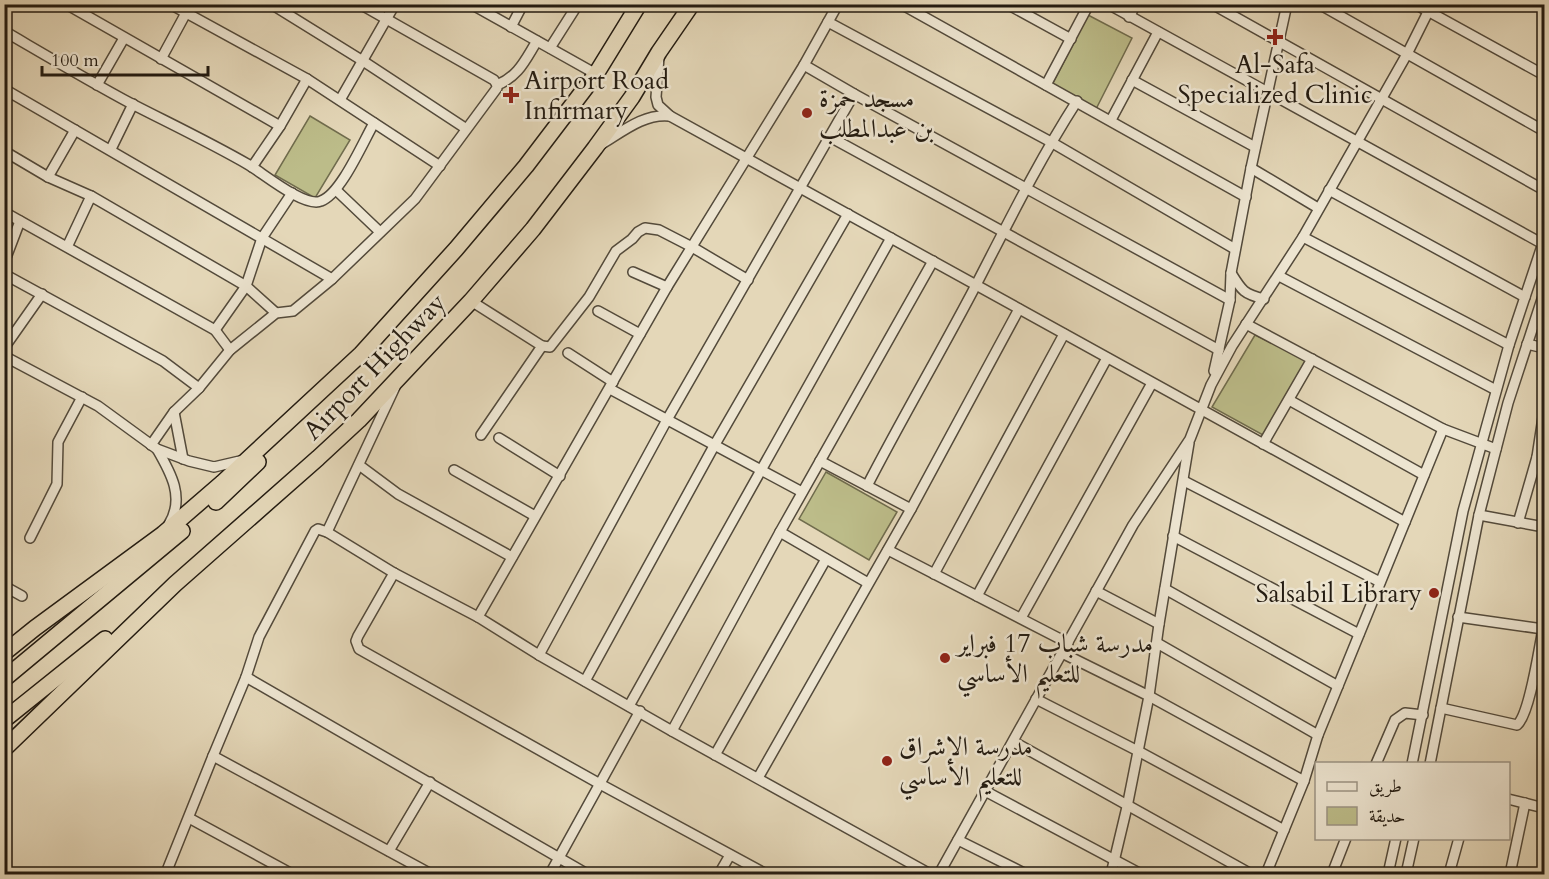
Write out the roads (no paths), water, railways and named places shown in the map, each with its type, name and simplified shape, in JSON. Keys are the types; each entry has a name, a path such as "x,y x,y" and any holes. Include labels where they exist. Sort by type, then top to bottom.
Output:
{"highway":[{"name":"Airport Highway","path":"4,653 163,534 361,354 519,175 596,74 639,4"},
{"name":"Airport Highway","path":"4,749 175,584 318,459 359,420 471,301 533,229 595,148 632,97 692,4"},
{"path":"4,679 237,484 361,354"},
{"path":"4,720 175,584"}],"street":[{"path":"66,4 280,126"},
{"path":"170,4 307,78 440,166"},
{"path":"272,4 465,128"},
{"path":"360,4 494,80 497,85"},
{"path":"340,100 394,4"},
{"path":"471,4 596,74"},
{"path":"511,27 523,4"},
{"path":"550,48 578,4"},
{"path":"478,617 667,287 804,65 838,4"},
{"path":"901,4 1246,197"},
{"path":"1007,4 1071,39"},
{"path":"1046,85 1089,4"},
{"path":"1108,4 1268,94 1544,242 1509,345 1480,443 1461,520 1412,762"},
{"path":"1129,17 1136,4"},
{"path":"1212,4 1545,190"},
{"path":"939,874 1132,525 1190,439 1202,410 1211,385 1230,300 1235,249 1287,4"},
{"path":"1319,4 1545,131"},
{"path":"1415,4 1430,8 1545,75"},
{"path":"1211,385 1246,324 1303,237 1407,54 1430,8"},
{"path":"161,59 186,13"},
{"path":"828,22 1051,142 1235,249"},
{"path":"4,31 97,85 194,134 292,193 314,202 323,201 336,190 374,123"},
{"path":"1111,120 1158,32"},
{"path":"97,85 124,38"},
{"path":"154,447 174,412 230,350 276,314 293,311 332,279 415,199 497,85 515,75 537,41"},
{"path":"659,52 656,97 658,105 670,116 1405,522"},
{"path":"804,65 1230,300"},
{"path":"252,167 280,126 307,78"},
{"path":"1132,80 1255,147"},
{"path":"4,89 332,279"},
{"path":"539,655 668,418 854,94"},
{"path":"867,486 976,285 1003,229 1051,142 1077,101"},
{"path":"111,150 133,104"},
{"path":"595,148 644,119 658,114 670,116"},
{"path":"48,177 75,130"},
{"path":"831,136 1219,350"},
{"path":"4,151 48,177 91,196 246,286 276,314"},
{"path":"1251,168 1318,208"},
{"path":"336,190 380,232"},
{"path":"1329,190 1525,297"},
{"path":"215,330 246,286 262,238 292,193"},
{"path":"68,245 91,196"},
{"path":"4,212 68,245 215,330 230,350"},
{"path":"585,681 714,446 848,214"},
{"path":"4,263 20,221"},
{"path":"471,301 542,346 550,347 589,297 616,251 645,228 653,228 692,247 748,279"},
{"path":"1303,237 1509,345"},
{"path":"629,706 891,238"},
{"path":"672,731 802,492 933,261"},
{"path":"633,272 667,287"},
{"path":"1231,273 1241,290 1247,294 1264,298"},
{"path":"4,274 163,361 198,388"},
{"path":"1279,276 1496,390"},
{"path":"1430,762 1479,515 1527,344 1545,293"},
{"path":"4,348 42,294"},
{"path":"758,778 911,509 1019,309"},
{"path":"598,311 640,334"},
{"path":"1246,324 1443,429 1496,449"},
{"path":"934,574 1064,334"},
{"path":"1527,344 1545,348"},
{"path":"481,435 542,346"},
{"path":"568,353 612,385 714,446 802,492"},
{"path":"4,356 82,397 154,447 183,459 214,467 246,460"},
{"path":"976,596 1107,358"},
{"path":"1263,444 1312,359"},
{"path":"327,532 400,376"},
{"path":"1021,618 1152,383"},
{"path":"30,538 57,484 58,442 82,397"},
{"path":"1289,400 1424,475"},
{"path":"1518,523 1541,458 1545,411"},
{"path":"174,412 183,459"},
{"path":"1266,874 1304,781 1318,735 1443,429"},
{"path":"499,438 560,476"},
{"path":"1111,874 1149,696 1190,439"},
{"path":"154,447 174,481 177,495 173,518 163,534"},
{"path":"820,461 911,509"},
{"path":"358,465 399,494 512,557"},
{"path":"454,470 535,516"},
{"path":"1184,481 1380,582"},
{"path":"1479,515 1545,527"},
{"path":"167,874 246,677 259,637 315,531 322,529 394,573 478,617 539,655 672,731 930,874"},
{"path":"780,532 868,583"},
{"path":"1173,537 1359,634"},
{"path":"888,550 1068,642"},
{"path":"715,755 826,559"},
{"path":"394,573 358,636 356,641 359,650 766,874"},
{"path":"4,586 22,596"},
{"path":"1165,590 1338,686"},
{"path":"1096,591 1159,624"},
{"path":"1442,708 1518,725 1533,682 1544,624 1458,617"},
{"path":"1156,643 1318,735"},
{"path":"1062,653 1149,696 1304,781"},
{"path":"246,677 587,874"},
{"path":"1533,682 1545,684"},
{"path":"1036,699 1284,830"},
{"path":"550,874 640,711"},
{"path":"1377,762 1395,720 1405,713 1423,715"},
{"path":"1014,742 1127,807 1251,874"},
{"path":"213,756 431,874"},
{"path":"389,851 430,782"},
{"path":"985,791 1141,874"},
{"path":"1510,799 1545,808"},
{"path":"1510,874 1525,803"},
{"path":"189,818 292,874"},
{"path":"958,840 1026,874"},
{"path":"1332,874 1345,840"},
{"path":"1388,874 1396,840"},
{"path":"1406,874 1414,840"},
{"path":"1449,874 1458,840"},
{"path":"719,874 730,855"}],"place":[{"name":"Al-Safa Specialized Clinic","path":"1275,37"},
{"name":"Airport Road Infirmary","path":"511,95"},
{"name":"مسجد حمزة بن عبدالمطلب","path":"807,113"},
{"name":"Salsabil Library","path":"1434,593"},
{"name":"مدرسة شباب 17 فبراير للتعليم الأساسي","path":"945,658"},
{"name":"مدرسة الاشراق للتعليم الأساسي","path":"887,761"}]}
